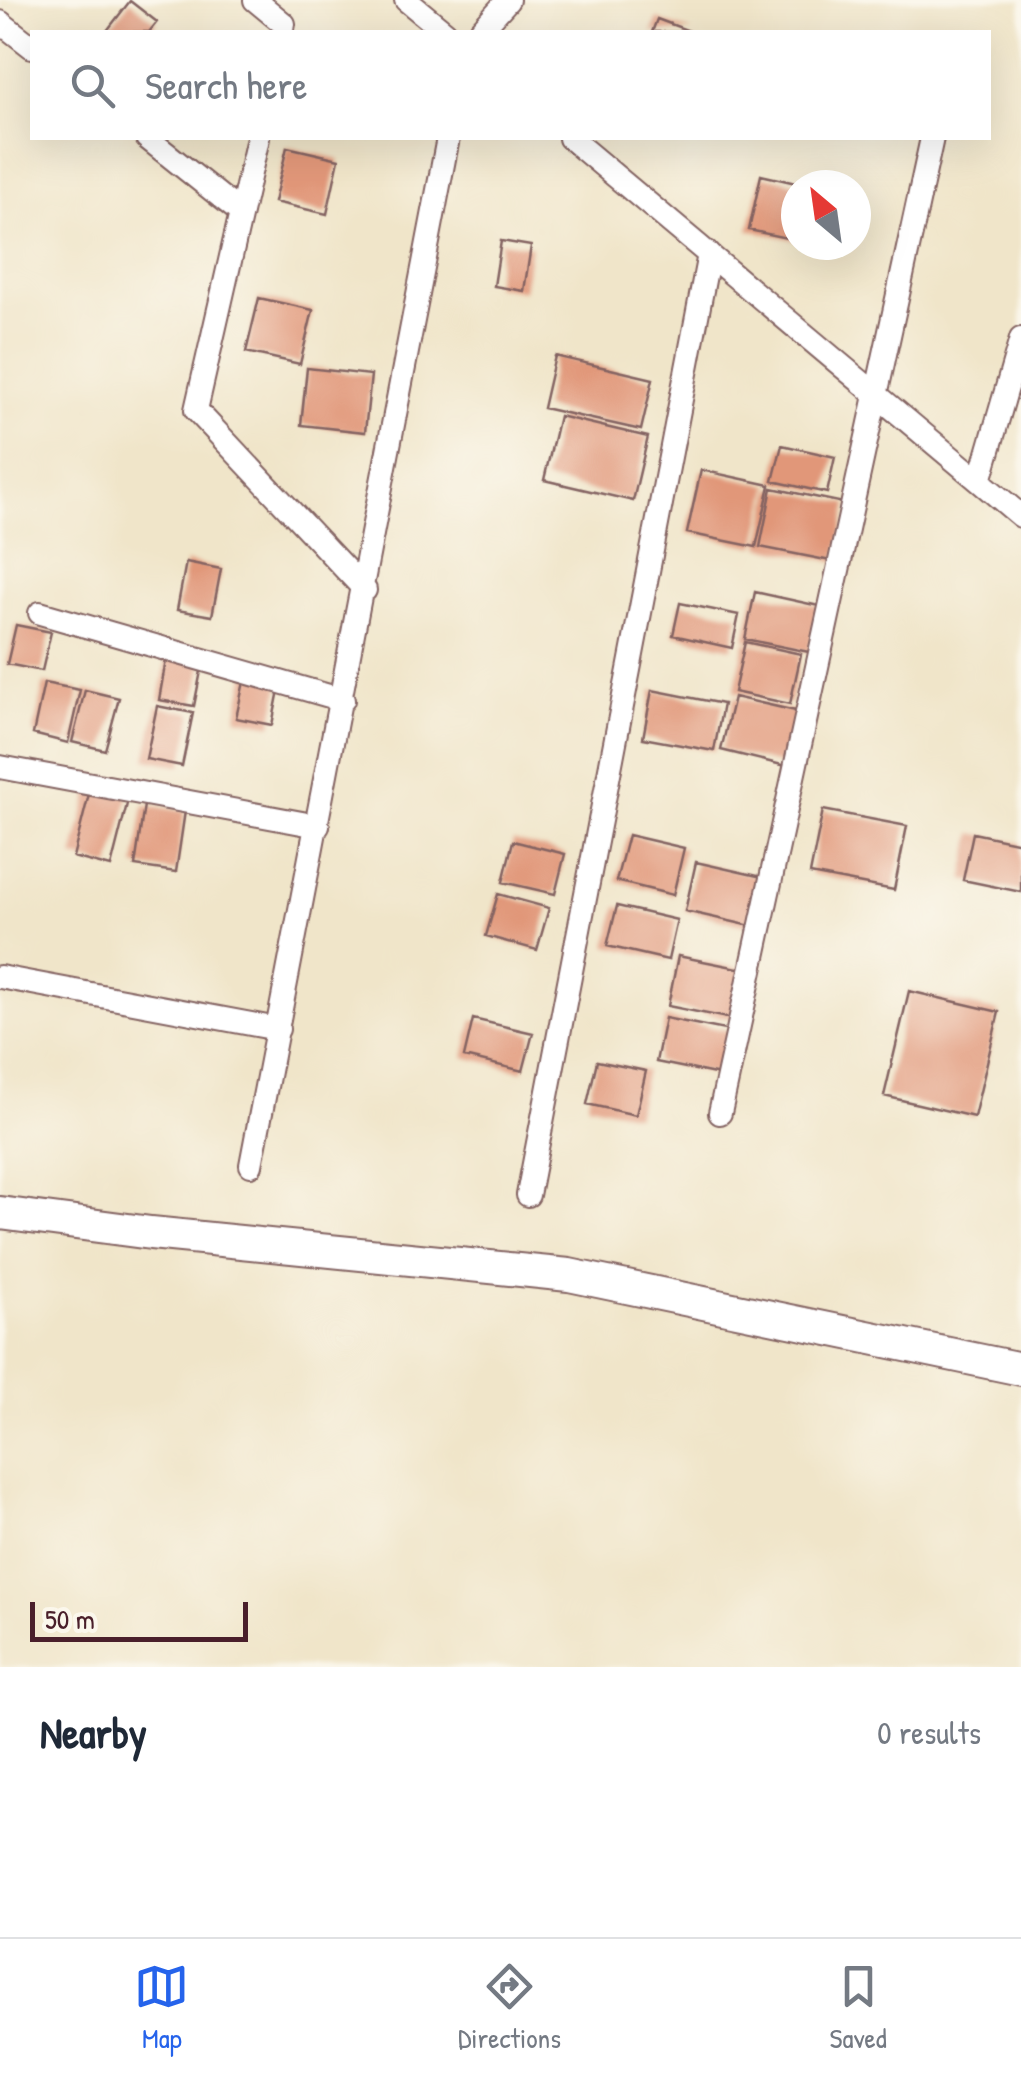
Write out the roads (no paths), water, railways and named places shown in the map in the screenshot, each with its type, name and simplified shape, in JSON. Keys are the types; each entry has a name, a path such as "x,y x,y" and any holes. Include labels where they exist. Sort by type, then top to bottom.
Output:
{"main road":[{"path":"0,1213 150,1233 570,1275 1021,1369"}],"street":[{"path":"255,0 283,28"},
{"path":"283,28 289,0"},
{"path":"406,0 443,30"},
{"path":"481,30 508,0"},
{"path":"0,22 30,45"},
{"path":"149,140 240,213"},
{"path":"258,140 196,410 364,590"},
{"path":"251,1165 448,140"},
{"path":"572,140 1021,516"},
{"path":"720,1114 932,140"},
{"path":"528,1195 708,254"},
{"path":"980,482 1021,339"},
{"path":"40,613 343,700"},
{"path":"0,767 318,826"},
{"path":"0,977 278,1029"}]}
